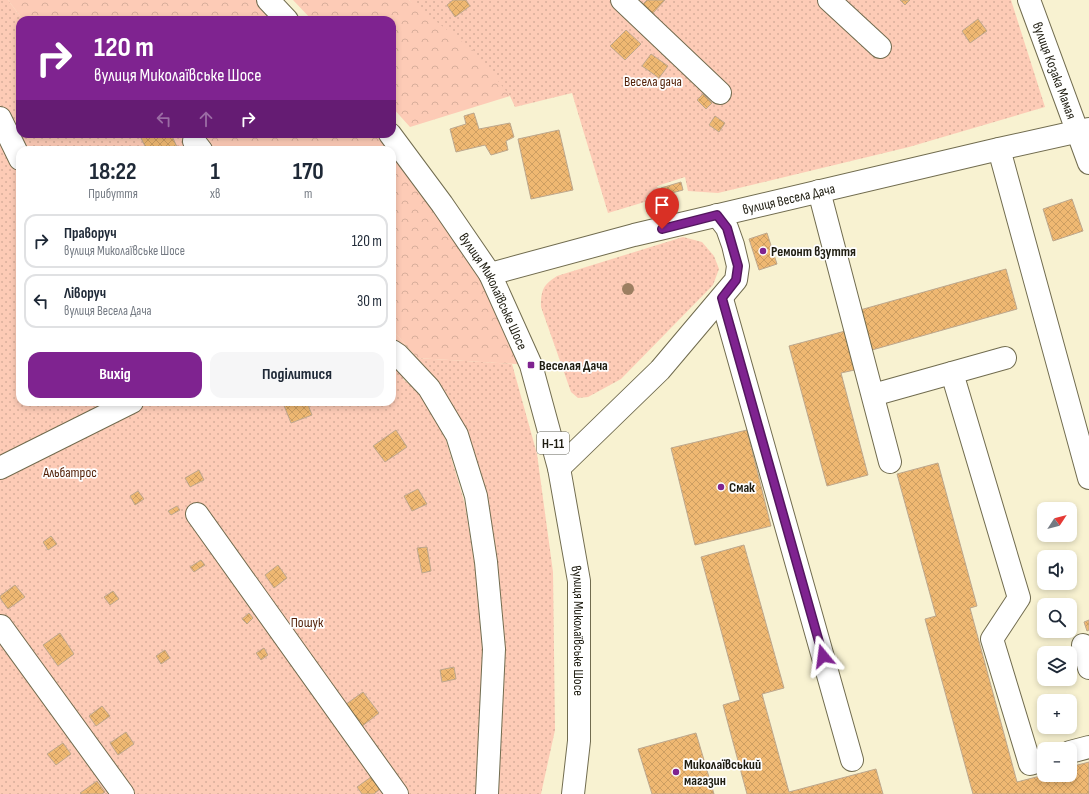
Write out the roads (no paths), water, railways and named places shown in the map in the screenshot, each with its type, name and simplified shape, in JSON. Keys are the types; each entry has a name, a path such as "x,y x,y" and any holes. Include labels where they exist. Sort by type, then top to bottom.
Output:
{"street":[{"path":"268,0 283,16"},
{"path":"622,0 720,93"},
{"path":"830,0 880,47"},
{"name":"вулиця Козака Мамая","path":"1029,0 1060,87 1084,130 1089,163"},
{"path":"0,118 16,152"},
{"name":"вулиця Весела Дача","path":"490,274 717,215 1084,130"},
{"name":"вулиця Миколаївське Шосе","path":"393,138 442,204 490,274 531,365 559,468 579,581 579,741 573,794"},
{"path":"999,149 1089,478"},
{"path":"819,191 890,462"},
{"path":"559,468 660,370 736,280 738,266 727,228 717,215"},
{"path":"722,298 852,760"},
{"path":"396,354 430,388 457,435 476,496 486,562 494,650 486,794"},
{"path":"873,395 1005,358"},
{"path":"952,373 1019,598 992,639 1030,764 1037,762"},
{"path":"0,468 124,406"},
{"path":"197,514 397,794"},
{"path":"2,626 123,794"},
{"path":"1083,645 1089,668"},
{"path":"1077,750 1089,747"}],"place":[{"name":"Ремонт взуття","path":"763,251"},
{"name":"Веселая Дача","path":"531,365"},
{"name":"Смак","path":"721,487"},
{"name":"Миколаївський магазин","path":"676,772"}],"park label":[{"name":"Весела дача","path":"653,81"},
{"name":"Альбатрос","path":"70,472"},
{"name":"Пошук","path":"307,622"}]}
